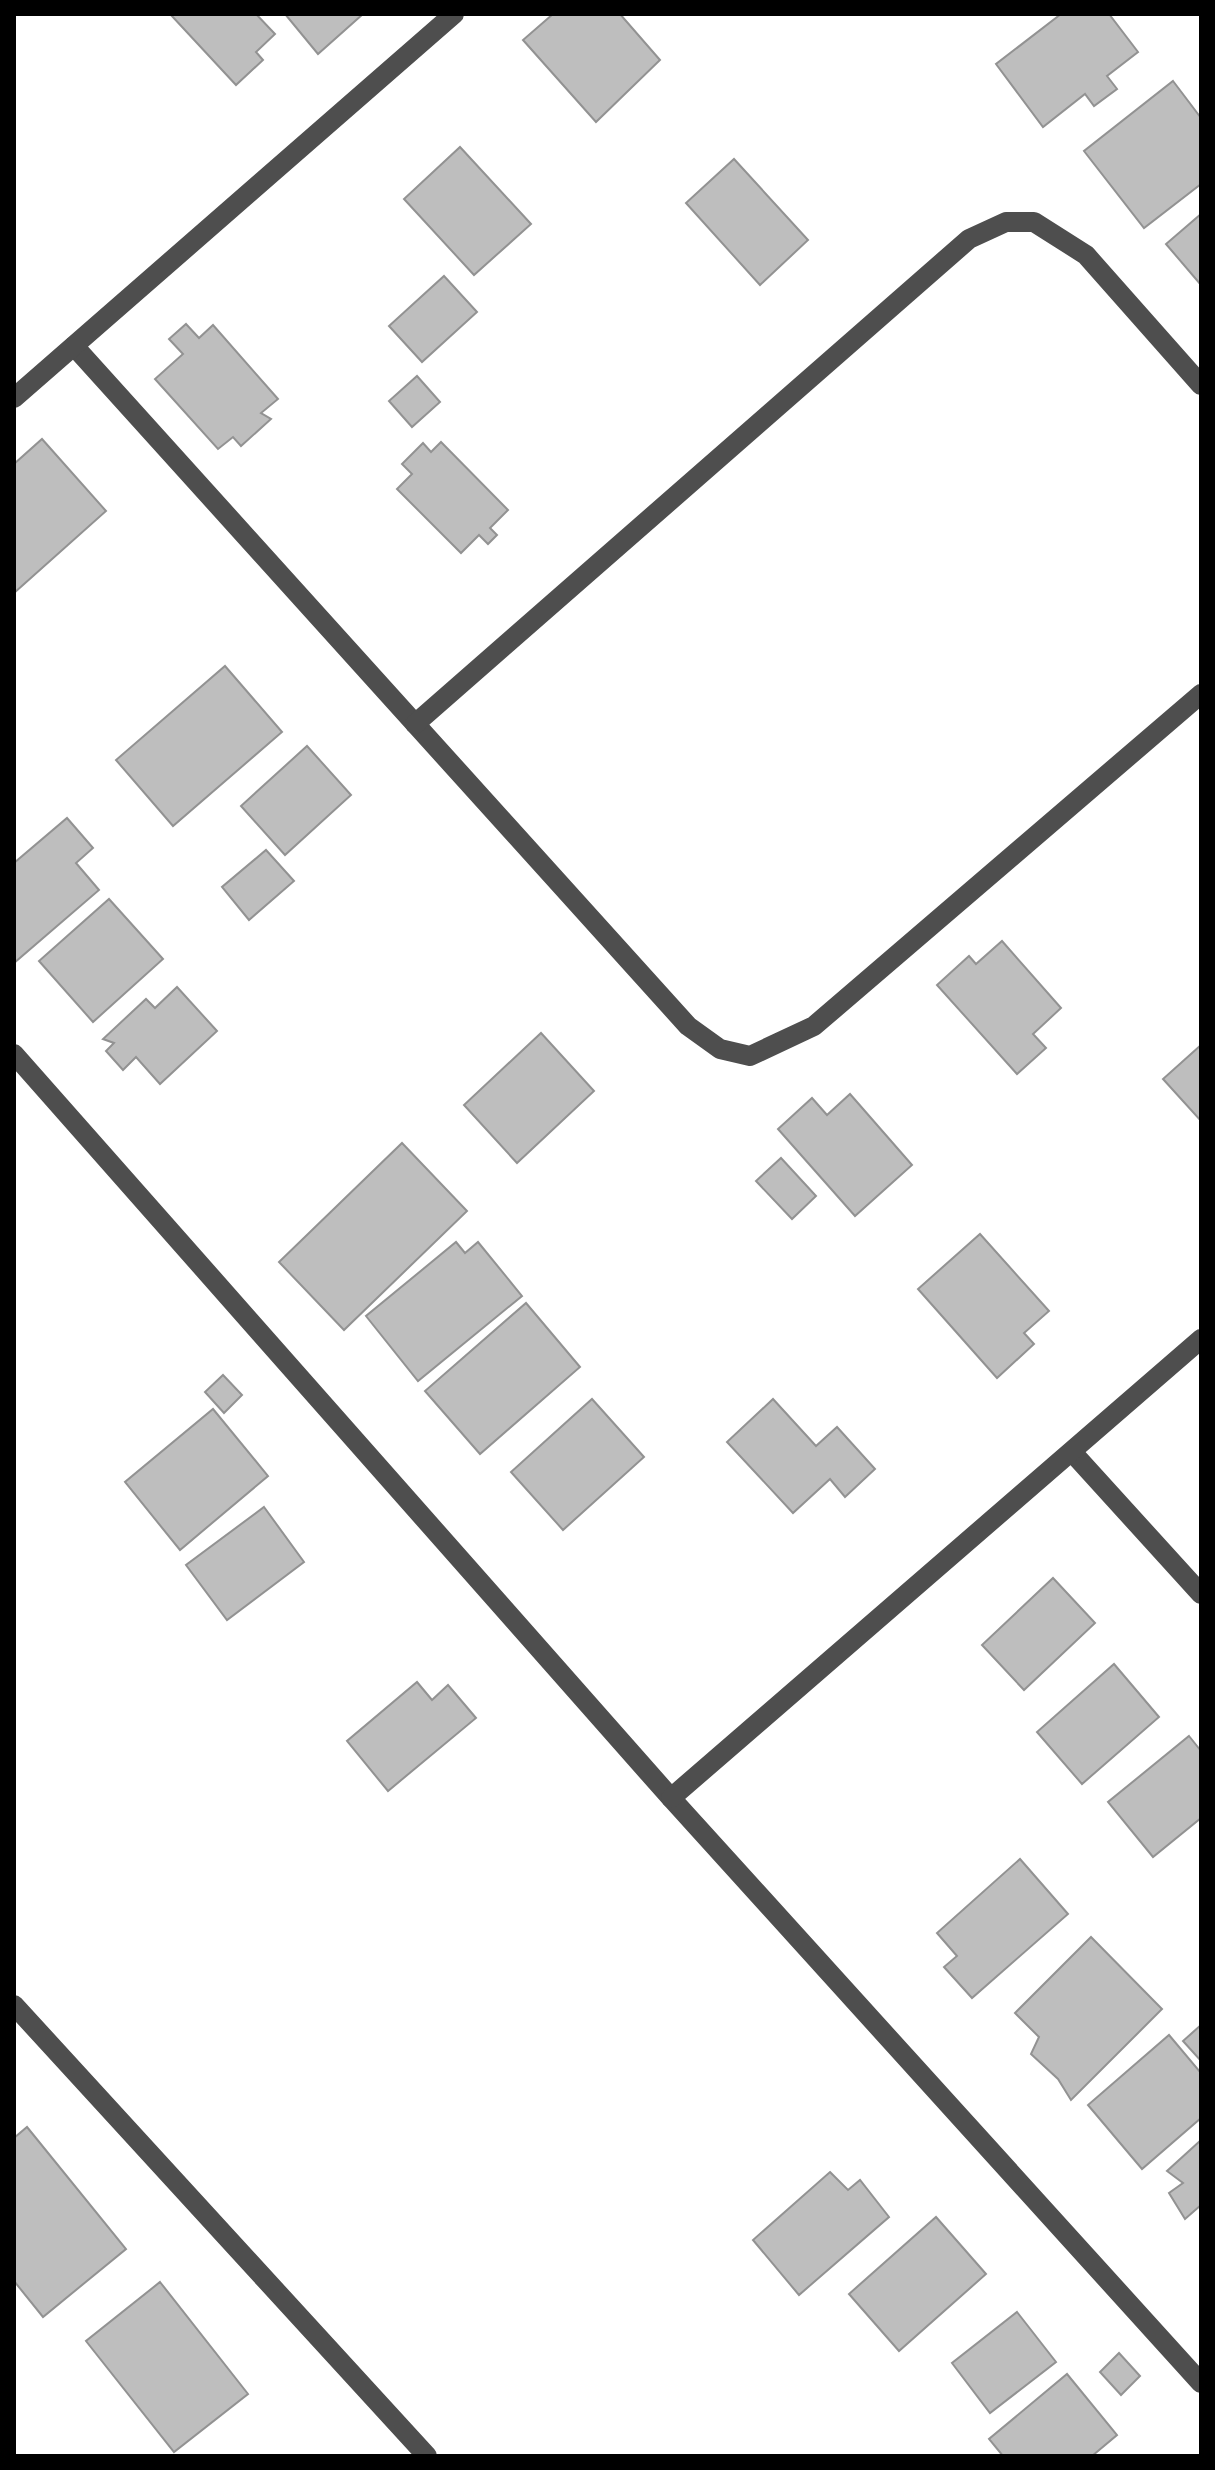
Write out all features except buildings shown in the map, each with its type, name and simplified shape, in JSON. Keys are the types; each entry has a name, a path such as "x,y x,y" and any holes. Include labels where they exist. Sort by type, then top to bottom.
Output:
{"street":[{"path":"14,398 454,14"},
{"path":"415,724 969,239 1006,222 1034,222 1086,255 1201,385"},
{"path":"74,346 688,1026 720,1049 750,1056 814,1026 1201,694"},
{"path":"14,1054 671,1798 1201,2383"},
{"path":"671,1798 1201,1339"},
{"path":"1072,1452 1201,1594"},
{"path":"14,2005 427,2456"}]}
